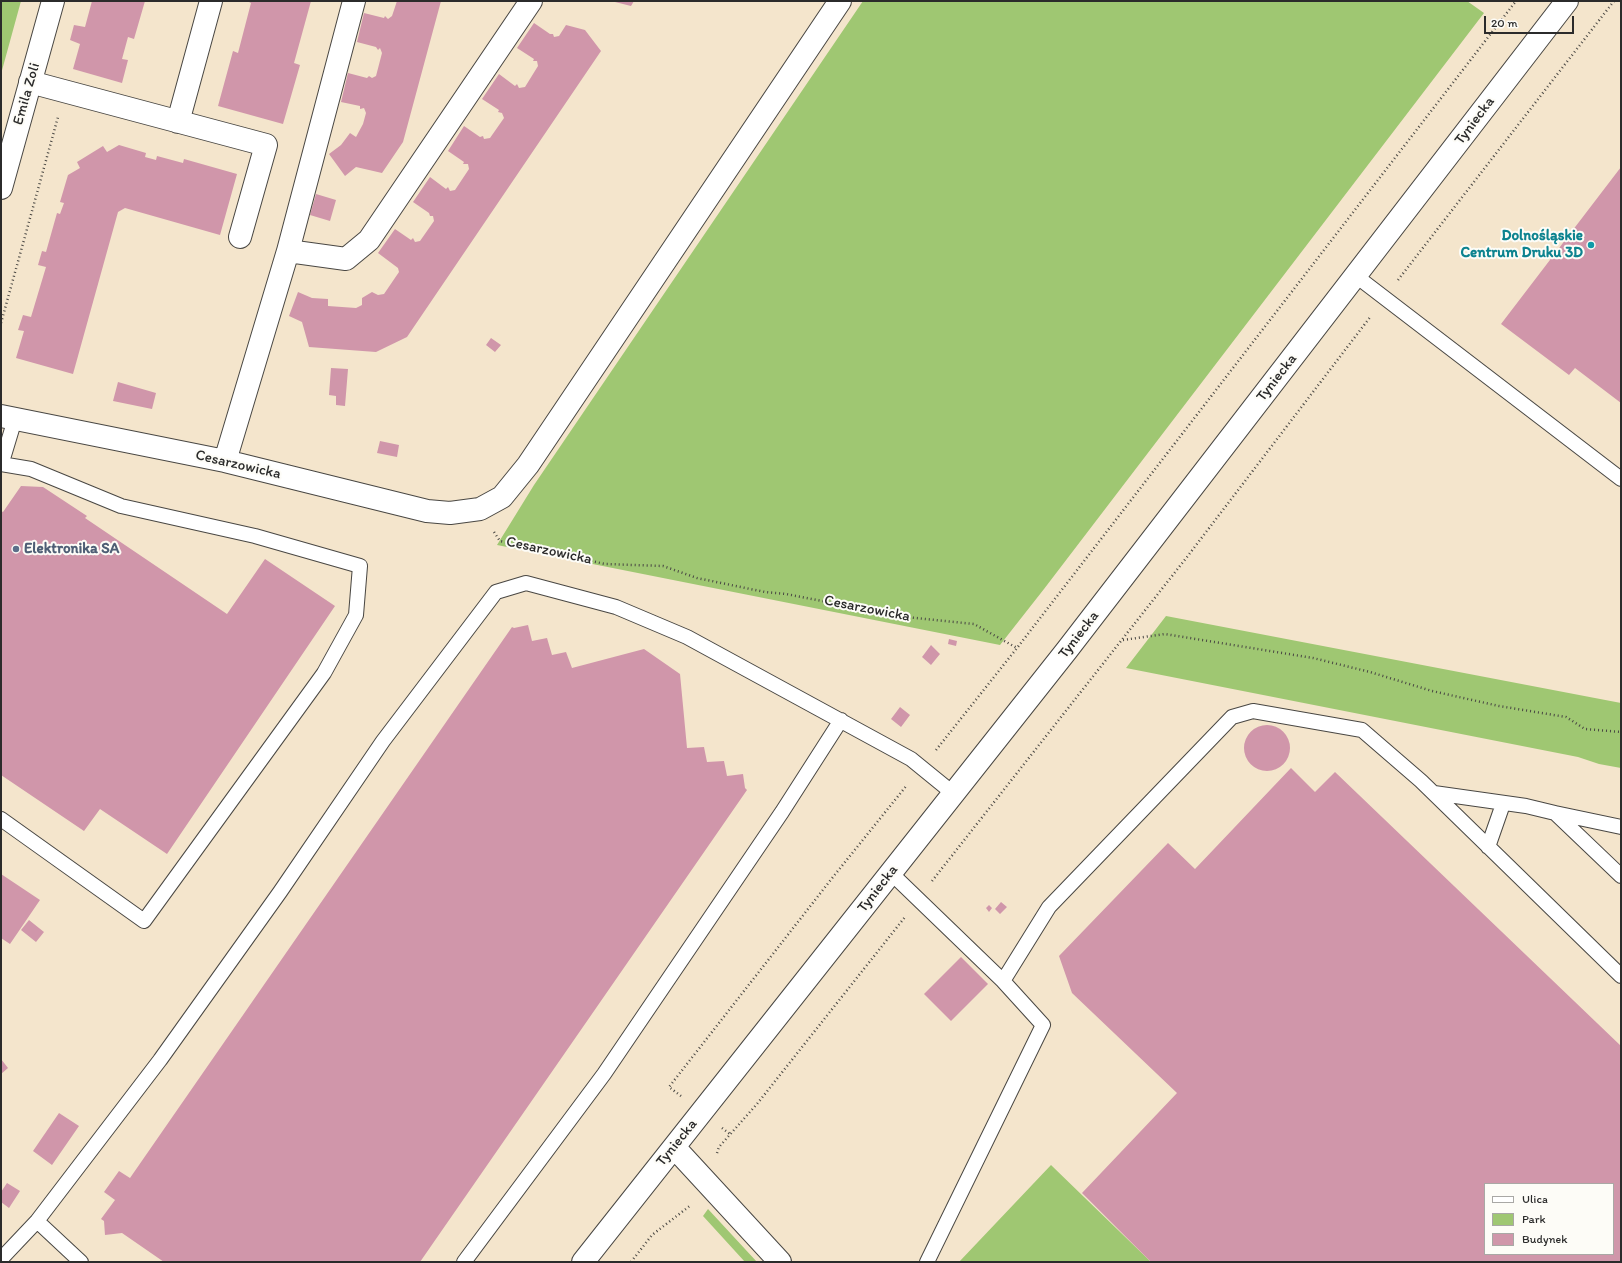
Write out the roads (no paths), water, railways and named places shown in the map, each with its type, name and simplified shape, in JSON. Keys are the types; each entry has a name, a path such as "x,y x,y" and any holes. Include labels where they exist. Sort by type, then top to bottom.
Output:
{"street":[{"name":"Emila Zoli","path":"1,188 53,1"},
{"path":"178,122 211,1"},
{"path":"225,461 288,251 354,1"},
{"path":"288,251 346,259 368,240 531,1"},
{"name":"Cesarzowicka","path":"8,418 225,461 427,511 450,513 480,509 502,497 528,465 840,1"},
{"name":"Tyniecka","path":"583,1262 1072,644 1568,1"},
{"path":"30,82 266,145 240,237"},
{"path":"674,1147 780,1262"}],"lane":[{"path":"1356,276 1621,479"},
{"path":"1,819 144,921 324,673 356,615 360,566 255,536 121,506 31,469 1,463 8,418"},
{"path":"1,1259 37,1220 160,1060 280,892 383,741 496,592 526,583 616,607 688,637 841,720 922,767 954,794"},
{"path":"1003,981 1048,907 1232,717 1253,711 1362,730 1434,793 1621,976"},
{"path":"464,1262 604,1074 782,812 841,720"},
{"path":"1434,793 1503,804 1526,806 1621,827"},
{"path":"1488,847 1503,804"},
{"path":"1555,813 1621,876"},
{"path":"891,873 1003,981 1043,1025 927,1262"},
{"path":"37,1220 81,1262"}],"place":[{"name":"Dolnośląskie Centrum Druku 3D","path":"1591,245"},
{"name":"Elektronika SA","path":"16,549"}]}
